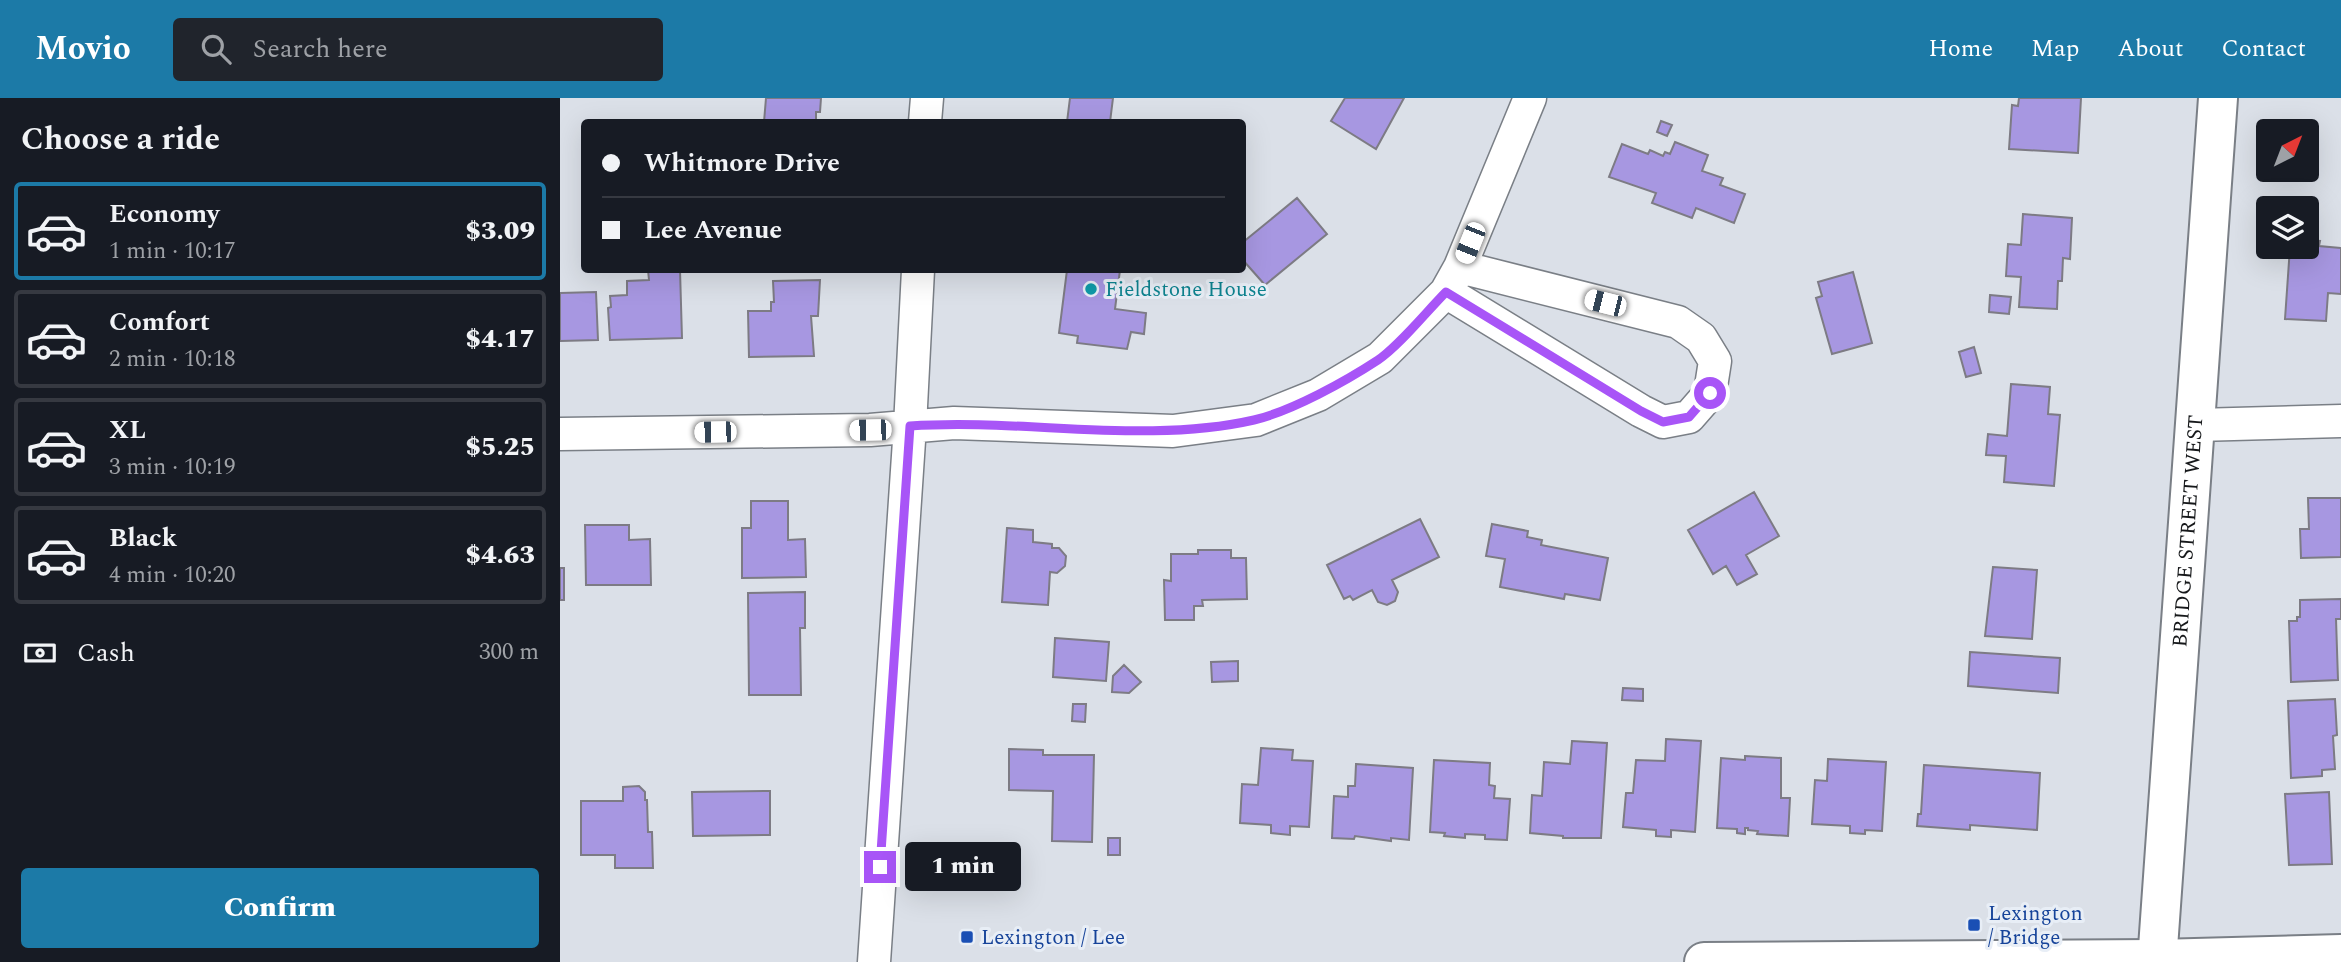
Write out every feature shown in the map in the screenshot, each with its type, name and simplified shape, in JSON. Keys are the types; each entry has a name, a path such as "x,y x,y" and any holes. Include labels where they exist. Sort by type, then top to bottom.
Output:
{"main road":[{"name":"BRIDGE STREET WEST","path":"2157,960 2197,425 2218,98"},
{"path":"1704,962 2157,960 2341,954"}],"street":[{"path":"925,119 927,98"},
{"path":"560,435 870,430 954,423 1172,431 1256,419 1318,395 1380,358 1453,280 1530,98"},
{"path":"874,962 918,273"},
{"path":"1453,280 1678,322 1701,338 1714,361 1710,393 1689,417 1663,422 1641,411 1453,280"},
{"path":"2197,425 2341,421"}],"building":[{"path":"766,98 821,98 820,112 816,112 816,119 764,119"},
{"path":"1070,98 1113,98 1110,119 1067,119"},
{"path":"1345,98 1404,98 1376,149 1331,121"},
{"path":"2019,98 2081,98 2078,153 2009,149 2012,105 2018,106"},
{"path":"1661,121 1672,125 1667,136 1657,132"},
{"path":"1675,142 1708,155 1702,171 1723,178 1720,185 1745,194 1734,223 1696,208 1692,218 1652,203 1656,193 1609,177 1622,144 1648,154 1650,150 1663,156 1665,152 1670,154"},
{"path":"1297,198 1327,234 1265,285 1246,264 1246,240"},
{"path":"2023,214 2072,218 2070,259 2063,258 2062,281 2058,281 2057,309 2019,307 2021,277 2006,276 2008,244 2021,245"},
{"path":"2319,246 2341,248 2341,294 2328,293 2326,321 2285,319 2289,259 2319,259"},
{"path":"1853,272 1872,343 1832,354 1816,298 1822,296 1818,282"},
{"path":"648,273 680,273 682,338 610,340 610,296 627,295 627,281 649,280"},
{"name":"Fieldstone House","path":"1067,273 1120,273 1115,309 1146,313 1144,334 1131,332 1127,349 1077,343 1078,336 1059,333"},
{"path":"820,280 818,316 811,316 814,356 749,357 748,311 771,311 771,302 774,302 773,281"},
{"path":"596,292 598,340 560,341 560,293"},
{"path":"1990,295 2011,297 2009,314 1989,312"},
{"path":"1974,347 1981,373 1966,377 1959,352"},
{"path":"2011,384 2050,387 2048,414 2060,415 2054,486 2004,482 2006,456 1986,455 1988,434 2007,436"},
{"path":"1754,492 1779,536 1746,555 1757,574 1737,585 1726,566 1713,574 1688,530"},
{"path":"2308,498 2341,498 2341,557 2301,558 2300,529 2309,529"},
{"path":"751,501 788,501 788,540 805,539 806,577 742,578 742,528 751,528"},
{"path":"1420,519 1439,557 1392,580 1398,592 1395,601 1387,605 1378,602 1372,590 1353,600 1350,596 1344,599 1327,565"},
{"path":"1492,524 1528,531 1527,537 1542,540 1541,545 1608,558 1600,600 1565,594 1564,599 1500,587 1505,559 1486,556"},
{"path":"585,525 629,525 629,540 650,539 651,585 586,585"},
{"path":"1007,528 1033,530 1033,542 1052,544 1052,548 1059,548 1066,556 1065,566 1057,573 1050,572 1048,605 1002,602"},
{"path":"1198,550 1231,550 1231,558 1246,558 1247,599 1202,600 1203,606 1194,606 1194,620 1165,620 1164,580 1171,581 1171,554 1198,554"},
{"path":"1993,567 2037,570 2032,639 1985,636"},
{"path":"560,568 564,568 564,600 560,600"},
{"path":"805,592 805,628 800,628 801,695 749,695 748,593"},
{"path":"2341,599 2341,619 2336,619 2338,680 2291,682 2289,621 2297,621 2297,617 2300,617 2300,600"},
{"path":"1055,638 1109,642 1106,681 1053,677"},
{"path":"1970,652 2060,658 2058,693 1968,686"},
{"path":"1238,661 1238,681 1212,682 1211,662"},
{"path":"1124,665 1141,682 1129,693 1112,692 1113,676"},
{"path":"1623,688 1643,689 1643,701 1622,700"},
{"path":"2335,699 2335,769 2322,770 2322,776 2291,778 2288,701"},
{"path":"1073,704 1086,704 1085,722 1072,721"},
{"path":"1666,739 1701,741 1695,832 1671,830 1671,837 1656,836 1656,830 1623,827 1626,793 1633,793 1636,760 1665,761"},
{"path":"1572,741 1607,743 1601,838 1563,838 1530,833 1532,795 1542,796 1544,762 1570,764"},
{"path":"1261,748 1293,750 1292,760 1313,761 1309,827 1290,826 1290,835 1271,833 1271,825 1240,823 1242,784 1258,785"},
{"path":"1009,749 1043,750 1043,755 1094,755 1092,842 1052,841 1053,791 1009,790"},
{"path":"1745,756 1781,758 1781,798 1790,798 1788,836 1757,834 1758,831 1748,828 1745,828 1745,834 1737,833 1737,829 1717,828 1721,758 1745,760"},
{"path":"1828,759 1886,762 1882,831 1850,833 1850,826 1812,824 1815,780 1827,781"},
{"path":"1434,760 1490,763 1489,785 1495,786 1494,798 1510,799 1507,840 1485,839 1485,835 1465,834 1465,838 1430,832"},
{"path":"1356,764 1413,768 1409,840 1391,838 1391,841 1355,836 1354,839 1332,838 1334,796 1348,797 1348,786 1355,786"},
{"path":"1924,765 2040,773 2037,830 1970,825 1970,830 1917,826 1918,814 1921,814"},
{"path":"639,786 645,792 647,800 648,832 652,832 653,868 615,868 615,855 581,855 581,801 623,801 623,787"},
{"path":"770,791 770,835 693,836 692,792"},
{"path":"2329,792 2332,864 2289,865 2285,794"},
{"path":"1108,838 1120,838 1120,855 1108,855"}],"place":[{"name":"Fieldstone House","path":"1091,289"},
{"name":"Lexington / Bridge","path":"1974,925"},
{"name":"Lexington / Lee","path":"967,937"}],"route":[{"path":"880,867 910,426 954,423 1172,431 1256,419 1318,395 1380,358 1446,292 1663,422 1689,417 1710,393"}]}
